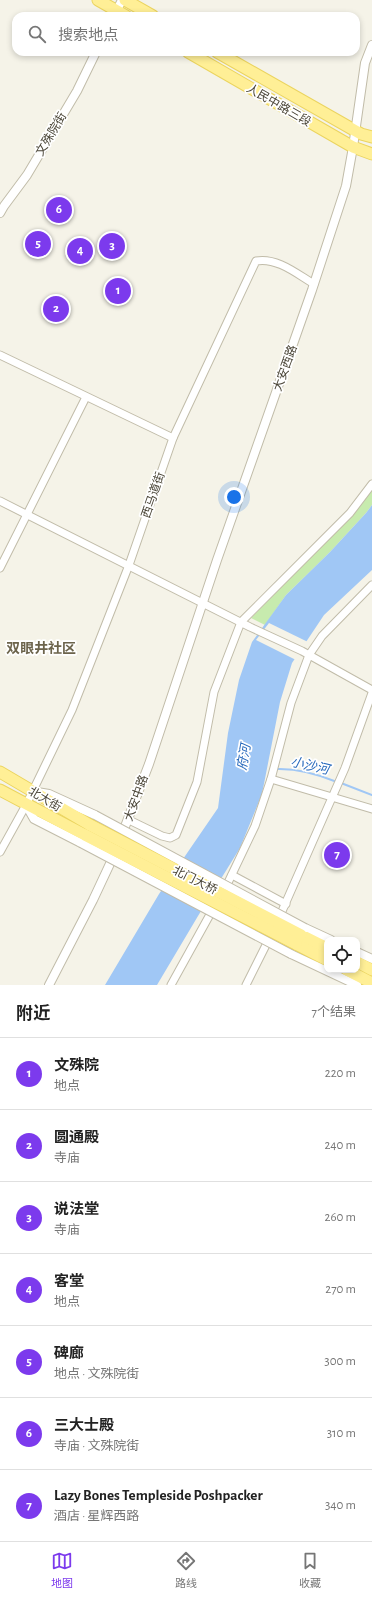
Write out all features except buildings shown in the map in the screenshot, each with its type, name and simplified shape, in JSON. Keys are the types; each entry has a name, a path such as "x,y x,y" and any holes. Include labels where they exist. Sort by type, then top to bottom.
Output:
{"main road":[{"path":"98,0 116,12"},
{"path":"123,0 146,12"},
{"name":"人民中路三段","path":"195,56 353,147 372,154"},
{"name":"人民中路三段","path":"224,56 361,134 372,136"},
{"name":"北大街","path":"0,772 33,792 88,830"},
{"name":"北大街","path":"0,790 26,805 88,830"},
{"name":"北门大桥","path":"88,830 298,940"},
{"path":"298,940 324,947"},
{"path":"298,940 324,958"},
{"path":"360,964 372,970"},
{"path":"353,973 372,982"}],"street":[{"path":"120,12 123,0"},
{"name":"大安西路","path":"202,602 314,284 346,186 365,63 372,45"},
{"name":"文殊院街","path":"0,213 27,175 77,91 94,56"},
{"name":"西马道街","path":"0,852 33,792 72,710 129,565 173,438 256,261 273,261 314,284"},
{"path":"0,355 173,438"},
{"path":"0,568 86,397"},
{"path":"129,820 162,836 170,838 176,835 197,782 214,692 241,622 350,513 372,484"},
{"path":"0,501 305,653 372,692 345,768 334,794 286,904 246,985"},
{"path":"171,985 232,875 255,826 272,776 305,653 372,585"},
{"name":"大安中路","path":"49,985 97,893 129,820 202,602"},
{"path":"272,776 334,794 372,809"},
{"path":"88,830 298,940 357,985"},
{"path":"232,875 286,904"},
{"path":"298,940 324,940"},
{"path":"360,953 372,959"}],"green space":[{"path":"372,487 372,505 366,513 330,552 286,595 265,625 251,618 294,574"}],"water":[{"name":"府河","path":"372,505 372,570 324,615 292,663 280,702 262,794 240,848 157,985 105,985 159,894 218,808 228,733 239,680 252,642 286,595 330,552"}],"pier":[{"path":"269,623 308,642 296,660 256,640"}],"waterway":[{"name":"小沙河","path":"275,769 291,769 307,772 337,782"},
{"name":"小沙河","path":"341,783 372,795"}],"place":[{"name":"三大士殿","path":"59,210"},
{"name":"碑廊","path":"38,244"},
{"name":"说法堂","path":"112,246"},
{"name":"客堂","path":"80,251"},
{"name":"文殊院","path":"118,291"},
{"name":"圆通殿","path":"56,309"},
{"name":"Lazy Bones Templeside Poshpacker","path":"337,855"}],"district":[{"name":"双眼井社区","path":"41,648"}]}
